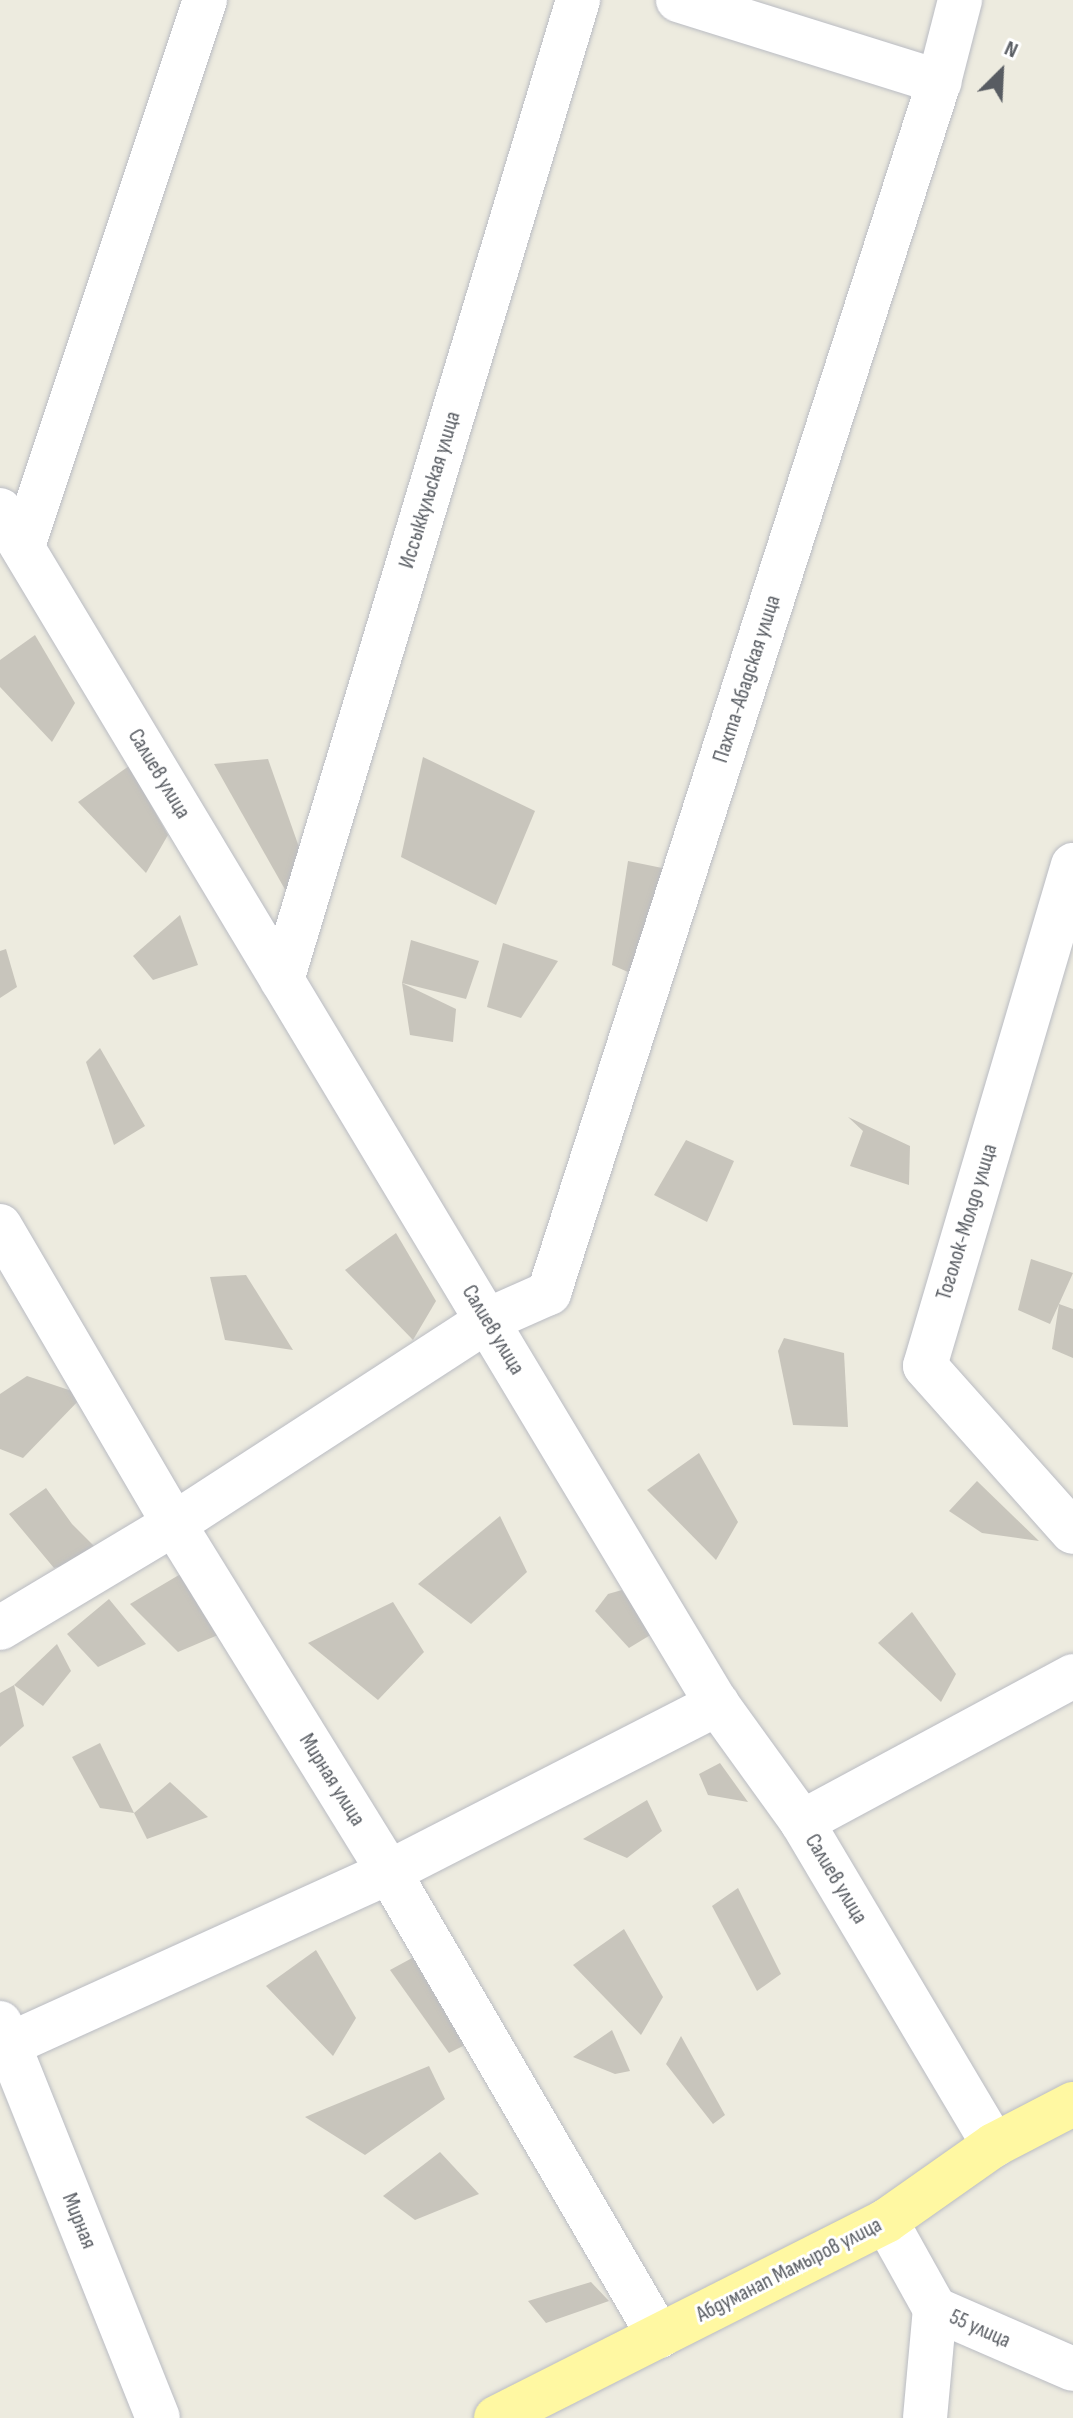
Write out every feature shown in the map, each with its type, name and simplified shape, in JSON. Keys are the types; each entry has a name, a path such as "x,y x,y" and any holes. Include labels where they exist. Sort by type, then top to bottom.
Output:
{"main road":[{"name":"Абдуманап Мамыров улица","path":"496,2418 886,2221 994,2145 1073,2104"}],"street":[{"path":"23,546 205,0"},
{"name":"Иссыккульская улица","path":"282,980 578,0"},
{"path":"678,0 939,82"},
{"name":"Пахта-Абадская улица","path":"0,1628 174,1524 488,1320 549,1293 939,82 960,0"},
{"name":"Салиев улица","path":"0,510 717,1704 802,1822 994,2145"},
{"name":"Тоголок-Молдо улица","path":"1073,865 925,1366 1073,1532"},
{"name":"Мирная улица","path":"0,1226 174,1524 389,1872 659,2336"},
{"path":"802,1822 1073,1676"},
{"path":"4,2034 389,1872 717,1704"},
{"name":"Мирная","path":"4,2034 158,2418"},
{"name":"55 улица","path":"886,2221 935,2309 1073,2369"},
{"path":"925,2418 935,2309"}],"building":[{"path":"35,635 75,703 52,742 0,687 0,660"},
{"path":"423,757 535,811 496,905 401,857"},
{"path":"268,759 319,904 287,893 214,764"},
{"path":"129,766 168,835 146,873 78,802"},
{"path":"628,861 672,870 653,983 612,965"},
{"path":"180,915 198,965 153,980 133,956"},
{"path":"411,940 479,961 466,999 402,983"},
{"path":"503,943 558,961 521,1018 487,1007"},
{"path":"6,949 17,987 0,998 0,951"},
{"path":"402,983 456,1009 453,1042 410,1035"},
{"path":"100,1048 145,1126 114,1145 86,1062"},
{"path":"848,1117 910,1146 909,1185 850,1166 863,1131"},
{"path":"686,1140 734,1161 707,1222 654,1195"},
{"path":"396,1233 436,1301 413,1340 345,1270"},
{"path":"1031,1259 1073,1273 1050,1324 1018,1310"},
{"path":"246,1275 293,1350 225,1340 210,1277"},
{"path":"1059,1304 1073,1309 1073,1358 1052,1349"},
{"path":"784,1338 844,1353 848,1427 793,1425 778,1351"},
{"path":"27,1376 84,1395 23,1458 0,1449 0,1394"},
{"path":"699,1453 738,1522 716,1560 647,1490"},
{"path":"977,1481 1039,1541 982,1533 949,1511"},
{"path":"46,1488 72,1524 104,1556 54,1568 9,1514"},
{"path":"500,1516 527,1572 471,1624 418,1584"},
{"path":"184,1572 225,1632 178,1652 130,1604"},
{"path":"622,1590 652,1634 629,1648 595,1611 608,1594"},
{"path":"109,1599 146,1644 98,1667 67,1634"},
{"path":"393,1602 424,1652 378,1700 308,1643"},
{"path":"912,1612 956,1674 941,1702 878,1643"},
{"path":"57,1644 71,1671 43,1706 14,1685"},
{"path":"14,1685 24,1726 0,1747 0,1693"},
{"path":"100,1743 134,1813 100,1808 72,1757"},
{"path":"720,1763 748,1802 708,1795 699,1774"},
{"path":"170,1782 208,1817 147,1839 134,1813"},
{"path":"647,1800 662,1831 627,1858 583,1839"},
{"path":"738,1888 781,1974 757,1991 712,1906"},
{"path":"624,1929 663,1997 641,2035 573,1965"},
{"path":"316,1950 356,2018 333,2056 266,1986"},
{"path":"425,1951 473,2041 449,2053 390,1970"},
{"path":"612,2030 630,2071 615,2074 573,2057"},
{"path":"681,2036 725,2115 713,2124 666,2064"},
{"path":"429,2066 445,2099 365,2155 305,2117"},
{"path":"440,2152 479,2194 415,2220 383,2196"},
{"path":"591,2282 609,2301 546,2323 528,2301"}]}
